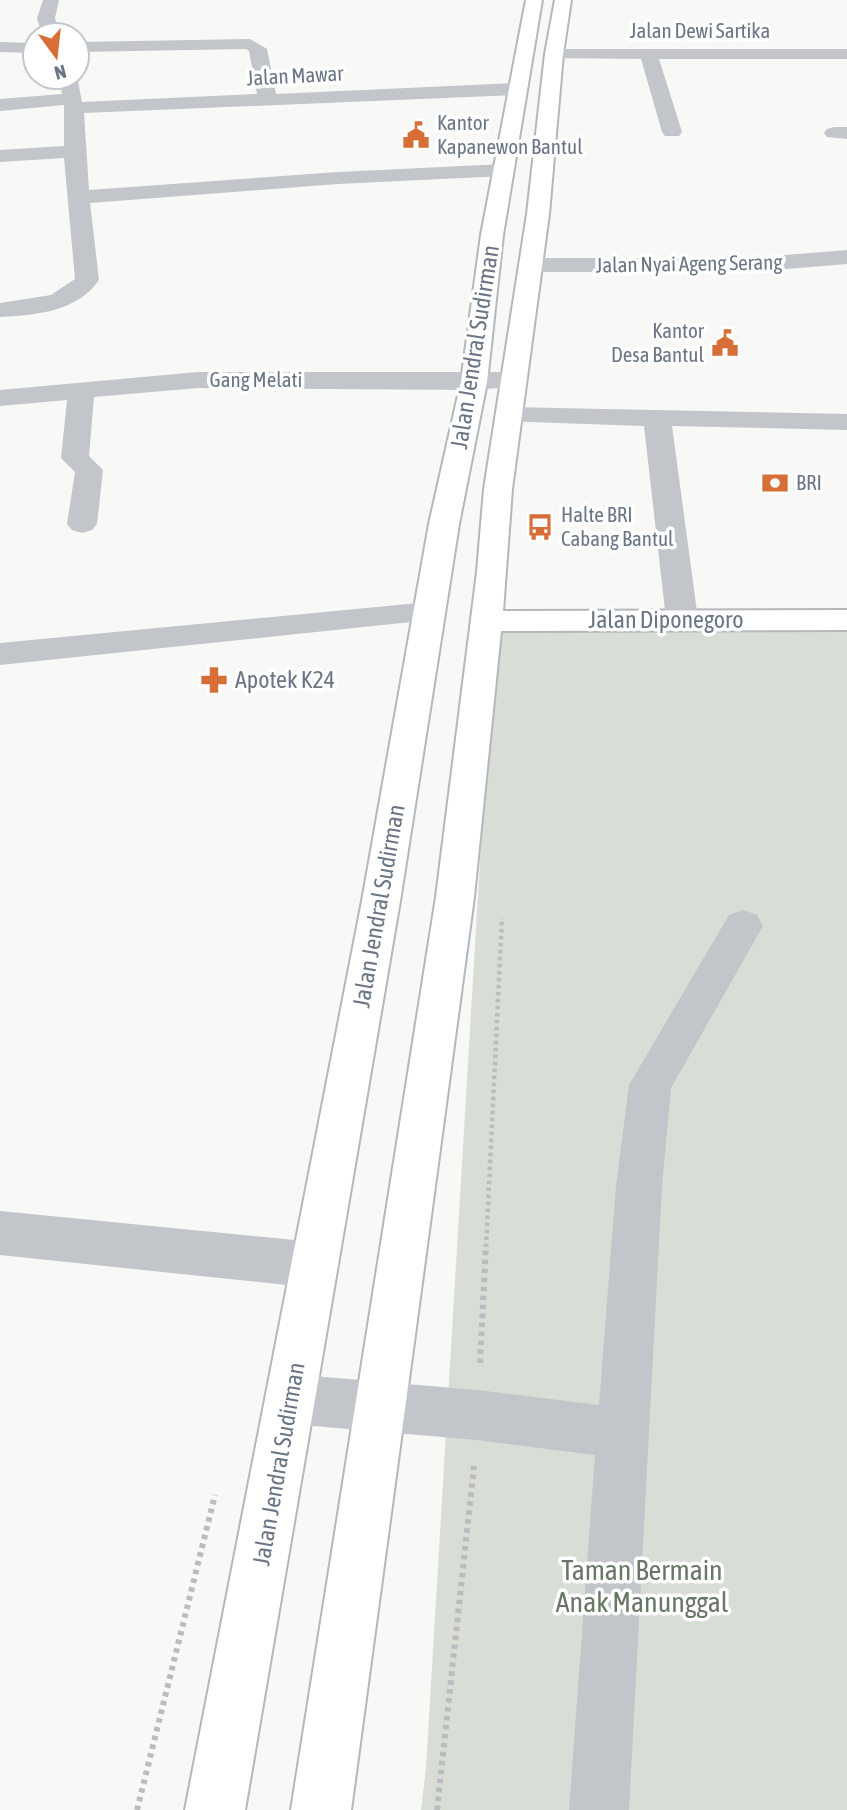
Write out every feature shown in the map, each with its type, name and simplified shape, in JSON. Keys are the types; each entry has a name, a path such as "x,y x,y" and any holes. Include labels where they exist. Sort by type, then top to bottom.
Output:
{"main road":[{"name":"Jalan Jendral Sudirman","path":"215,1810 382,901 429,611 474,382 492,235 534,0"},
{"name":"Jalan Jendral Sudirman","path":"321,1810 454,897 512,380 530,265 547,138 555,47 563,0"},
{"path":"527,38 555,47"},
{"name":"Jalan Diponegoro","path":"486,621 847,620"}],"street":[{"path":"47,21 51,0"},
{"path":"91,47 250,44 258,49 268,100"},
{"path":"0,47 21,48"},
{"name":"Jalan Dewi Sartika","path":"555,47 648,54 847,54"},
{"path":"648,54 672,132"},
{"name":"Jalan Mawar","path":"0,105 268,100 517,89"},
{"path":"0,310 24,308 68,298 83,287 87,280 71,91"},
{"path":"0,156 74,151"},
{"path":"80,197 310,180 504,170"},
{"name":"Jalan Nyai Ageng Serang","path":"530,265 750,265 847,257"},
{"name":"Gang Melati","path":"0,398 198,380 512,380"},
{"path":"81,391 75,458 89,470 82,524"},
{"path":"508,415 847,422"},
{"path":"657,418 682,620"},
{"path":"0,654 429,611"},
{"path":"599,1810 639,1186 650,1085 743,926"},
{"path":"0,1233 315,1265"},
{"path":"290,1399 477,1415 622,1433"}],"path":[{"path":"437,1810 473,1493 502,914"}],"green space":[{"name":"Taman Bermain Anak Manunggal","path":"847,622 847,1810 421,1810 426,1768 494,627"}],"place":[{"name":"Kantor Kapanewon Bantul","path":"416,135"},
{"name":"Kantor Desa Bantul","path":"725,343"},
{"name":"BRI","path":"775,483"},
{"name":"Halte BRI Cabang Bantul","path":"540,527"},
{"name":"Apotek K24","path":"214,680"}]}
